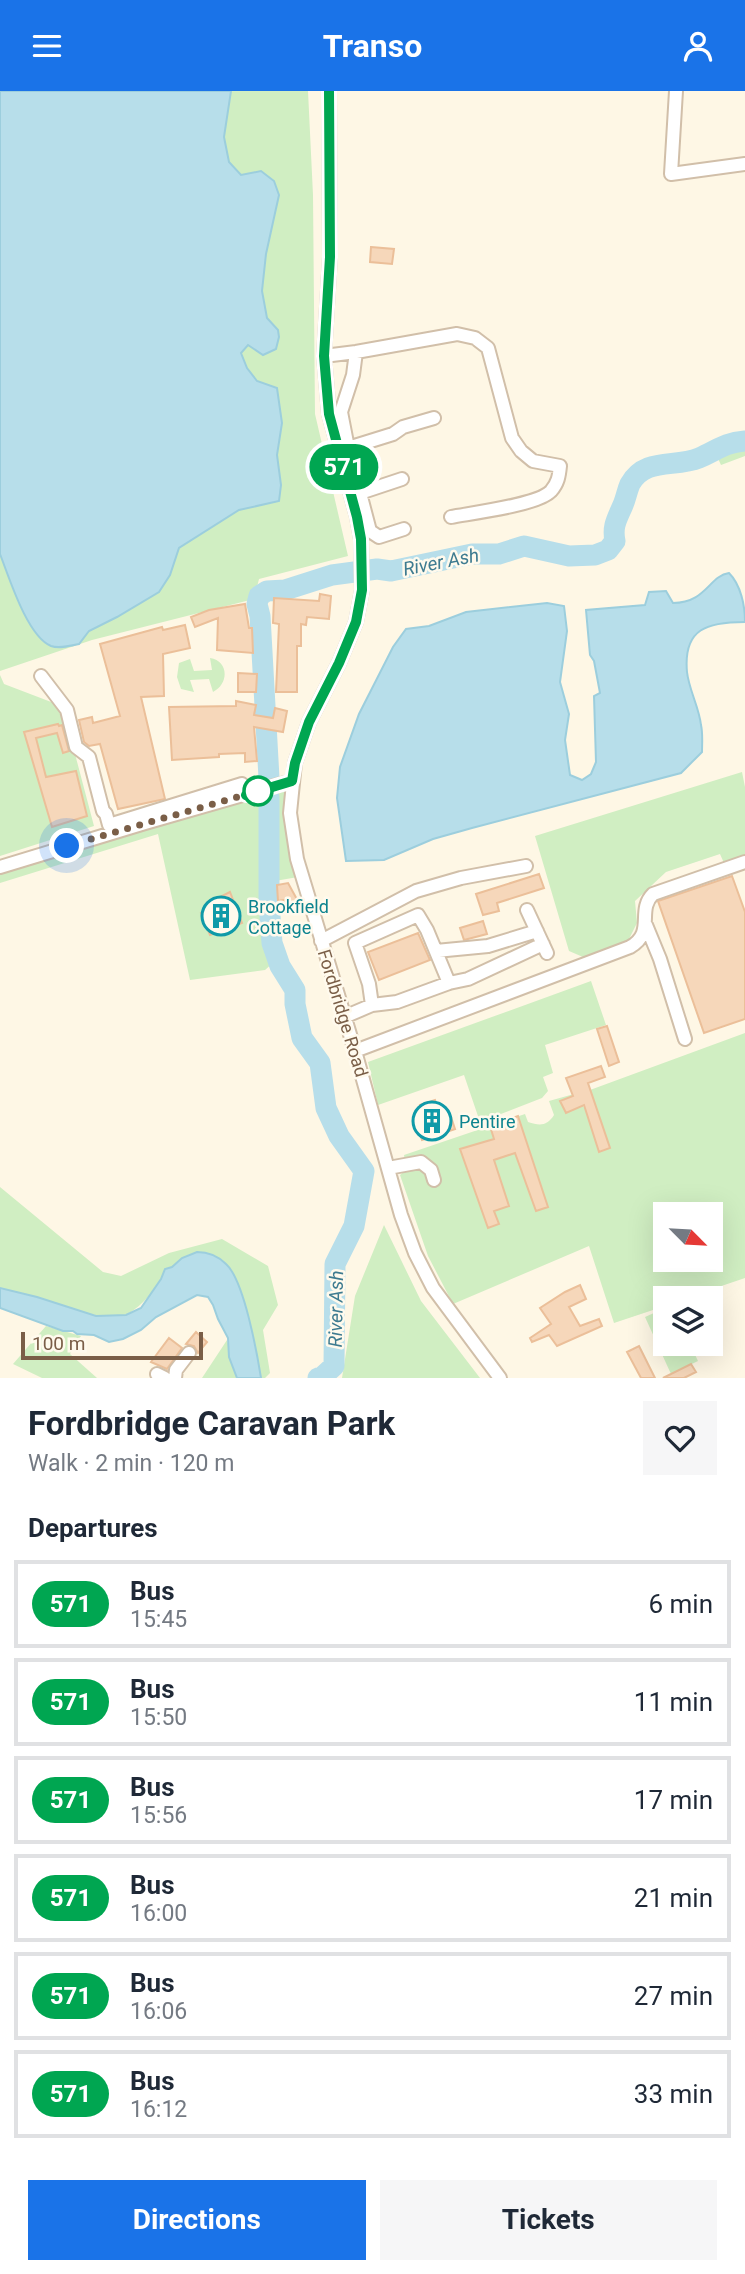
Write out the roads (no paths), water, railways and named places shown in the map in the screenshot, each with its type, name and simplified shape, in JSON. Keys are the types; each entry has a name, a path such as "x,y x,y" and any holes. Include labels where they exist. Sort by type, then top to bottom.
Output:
{"street":[{"name":"Fordbridge Road","path":"329,91 330,257 324,356 329,414 356,494 363,560 362,590 356,622 309,722 295,763 290,813 297,859 405,1228 433,1289 500,1378"},
{"path":"676,91 671,174 745,164"},
{"path":"324,356 457,334 475,338 488,348 512,438 521,451 533,461 561,466 558,482 549,493 535,500 451,517"},
{"path":"355,352 353,375 341,412 356,494 370,531 379,537 404,529"},
{"path":"348,448 434,418"},
{"path":"356,494 402,479"},
{"path":"41,676 68,710 76,747 89,757 109,825 242,784"},
{"path":"0,867 292,781"},
{"path":"355,1051 630,947 642,938 645,907 653,894 745,862"},
{"path":"321,941 416,891 461,878 526,866"},
{"path":"344,1017 372,1005 397,1002 468,979 545,948 527,910"},
{"path":"372,1005 369,984 355,943 418,915 449,983"},
{"path":"645,924 660,959 685,1039"},
{"path":"436,951 488,946 537,931"},
{"path":"387,1168 421,1162 431,1170 434,1180"},
{"path":"175,1378 176,1370 188,1353"}],"water":[{"path":"0,91 231,91 224,137 229,162 241,175 261,171 274,181 279,195 266,254 262,291 267,318 278,330 279,337 276,349 263,355 248,345 241,353 247,368 257,381 277,388 282,423 277,455 281,485 279,501 239,510 179,548 170,575 159,592 89,631 79,644 65,647 51,646 34,631 20,605 0,554"},
{"path":"729,573 742,596 745,622 709,626 694,637 689,646 687,672 700,718 702,752 681,773 433,839 384,860 346,861 337,798 340,767 359,714 393,647 406,629 429,626 466,612 547,603 564,606 567,631 560,682 569,714 565,740 570,775 582,780 591,774 596,762 594,696 600,693 594,661 590,655 586,610 645,605 649,592 666,591 673,603 684,602 693,599 716,579"},
{"path":"197,1252 216,1257 233,1272 249,1318 261,1378 237,1378 229,1357 228,1338 208,1297 197,1295 156,1317 141,1330 123,1339 109,1342 94,1335 63,1331 0,1308 0,1288 96,1316 126,1315 141,1308 165,1269"}],"waterway":[{"name":"River Ash","path":"269,778 260,616 257,604 259,596 267,591 285,590 332,575 377,569 391,571 472,554 499,554 524,546 569,556 595,555 608,550 615,541 616,523 630,484 636,476 652,467 689,461 726,445 745,441"},
{"name":"River Ash","path":"269,797 269,902 272,943 280,966 295,990 302,1038 320,1063 326,1108 339,1136 364,1171 354,1226 335,1264 334,1366 318,1378"}],"place":[{"name":"Brookfield Cottage","path":"221,916"},
{"name":"Pentire","path":"432,1121"}]}
